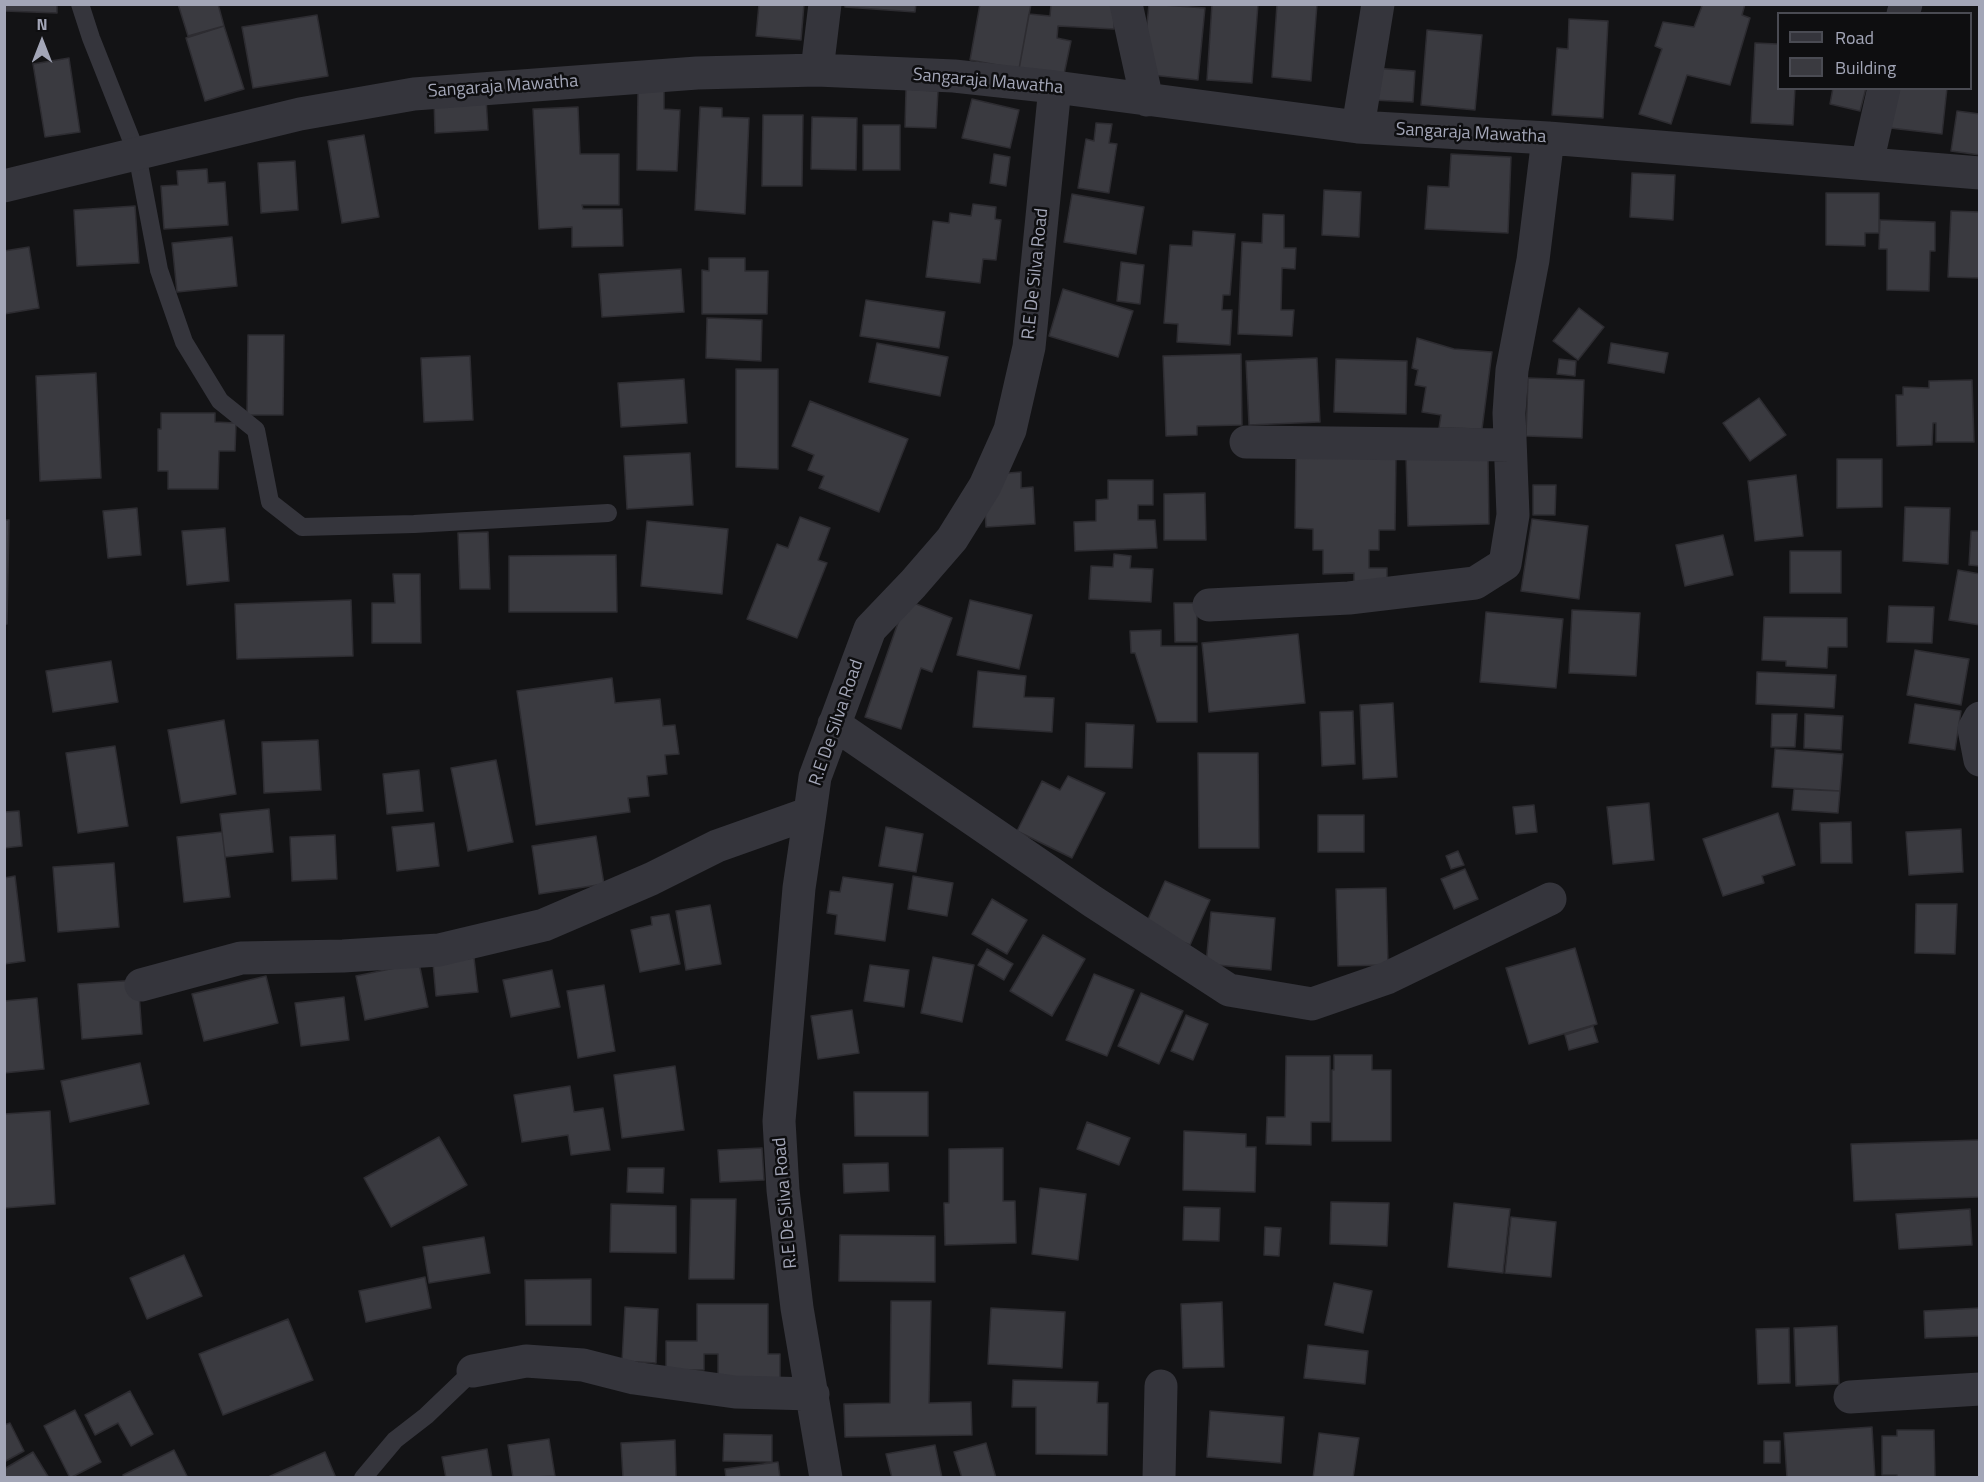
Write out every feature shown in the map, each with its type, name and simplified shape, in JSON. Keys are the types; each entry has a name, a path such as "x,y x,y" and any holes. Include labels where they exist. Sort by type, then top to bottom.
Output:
{"street":[{"path":"817,70 825,4"},
{"path":"1126,4 1147,100"},
{"path":"1358,127 1378,4"},
{"name":"Sangaraja Mawatha","path":"4,186 300,114 414,94 697,73 817,70 954,76 1358,127 1548,138 1980,173"},
{"name":"R.E De Silva Road","path":"826,1478 797,1308 783,1190 779,1121 799,888 810,813 816,777 870,629 914,584 952,539 985,486 1010,430 1029,347 1055,87"},
{"path":"1867,163 1884,90"},
{"path":"1209,605 1349,598 1475,583 1505,564 1513,515 1509,413 1512,370 1533,260 1548,138"},
{"path":"1246,442 1510,445"},
{"path":"1980,718 1974,729 1980,760"},
{"path":"834,724 1092,901 1229,990 1312,1004 1387,978 1550,899"},
{"path":"141,985 240,958 343,956 440,950 544,925 651,879 717,846 810,813"},
{"path":"473,1371 516,1362 584,1365 634,1378 735,1392 813,1394"},
{"path":"1159,1478 1161,1386"},
{"path":"1850,1397 1980,1389"}],"lane":[{"path":"80,4 137,154 159,270 184,342 220,401 256,430 270,502 302,527 414,524 608,513"},
{"path":"363,1478 395,1440 426,1416 473,1371"}],"building":[{"path":"4,4 57,4 57,13 4,11"},
{"path":"178,4 218,4 224,26 188,36"},
{"path":"759,4 804,4 801,40 756,36"},
{"path":"845,4 916,4 915,12 845,7"},
{"path":"980,4 1031,4 1019,69 970,60"},
{"path":"1051,4 1115,4 1114,29 1058,26 1057,38 1071,41 1063,79 1019,69 1029,14 1050,16"},
{"path":"1149,4 1205,8 1198,80 1142,74"},
{"path":"1212,4 1258,4 1252,83 1207,80"},
{"path":"1277,4 1317,4 1311,81 1272,77"},
{"path":"1698,4 1745,4 1742,15 1750,18 1730,85 1687,75 1671,124 1639,114 1662,49 1655,46 1663,22 1694,27 1702,6"},
{"path":"317,15 328,76 253,88 242,27"},
{"path":"1569,19 1608,21 1603,118 1552,115 1557,48 1568,49"},
{"path":"224,26 244,89 205,101 186,38"},
{"path":"1427,30 1482,35 1475,110 1421,105"},
{"path":"1755,43 1777,44 1777,90 1795,90 1793,125 1751,123"},
{"path":"69,58 80,132 45,137 33,64"},
{"path":"1375,68 1415,71 1413,102 1372,100"},
{"path":"638,88 664,89 664,109 680,110 677,171 637,170"},
{"path":"906,89 938,91 936,128 905,127"},
{"path":"1833,90 1865,90 1860,111 1830,104"},
{"path":"1895,90 1947,90 1942,134 1890,128"},
{"path":"486,98 488,130 435,133 434,100"},
{"path":"972,99 1019,110 1010,148 962,138"},
{"path":"578,107 580,154 619,154 619,205 582,205 583,209 622,209 623,246 572,247 572,227 539,229 533,109"},
{"path":"700,107 722,108 722,117 749,118 745,214 695,210"},
{"path":"1957,111 1980,114 1980,155 1951,151"},
{"path":"763,115 803,115 802,186 762,186"},
{"path":"812,117 857,118 856,170 811,169"},
{"path":"1096,123 1112,124 1109,143 1117,144 1109,193 1078,188 1086,139 1094,141"},
{"path":"863,125 900,125 900,170 863,170"},
{"path":"364,135 379,217 342,223 328,141"},
{"path":"994,154 1010,157 1006,186 990,183"},
{"path":"1451,154 1511,157 1508,233 1425,229 1428,186 1449,187"},
{"path":"295,161 298,210 261,213 258,163"},
{"path":"207,169 208,183 225,182 228,225 164,229 161,186 178,185 177,171"},
{"path":"1632,173 1675,175 1673,220 1630,217"},
{"path":"1324,190 1361,192 1359,237 1322,235"},
{"path":"1826,193 1879,193 1879,233 1865,233 1865,246 1826,245"},
{"path":"1072,194 1144,207 1136,254 1064,242"},
{"path":"973,204 996,207 995,219 1001,220 996,260 983,259 980,283 926,277 933,221 949,223 950,213 971,216"},
{"path":"135,206 139,263 77,266 74,210"},
{"path":"1951,211 1980,212 1980,278 1948,277"},
{"path":"1263,214 1284,215 1284,248 1296,248 1295,269 1282,268 1281,310 1294,310 1292,336 1238,334 1242,242 1262,243"},
{"path":"1880,220 1935,222 1935,251 1930,251 1929,291 1887,290 1887,249 1879,249"},
{"path":"1193,231 1235,234 1230,295 1223,295 1222,310 1232,310 1230,345 1177,342 1178,324 1164,323 1170,245 1192,246"},
{"path":"232,237 237,286 177,292 172,243"},
{"path":"29,247 39,308 4,314 4,251"},
{"path":"709,258 745,258 745,271 768,271 767,314 702,314 702,270 709,271"},
{"path":"1121,262 1144,265 1140,304 1117,301"},
{"path":"681,269 684,312 602,317 599,274"},
{"path":"1063,289 1133,311 1118,357 1049,336"},
{"path":"866,300 945,312 939,348 860,336"},
{"path":"1579,308 1604,327 1578,360 1553,341"},
{"path":"707,318 762,320 761,361 706,358"},
{"path":"248,335 284,335 283,415 247,415"},
{"path":"1417,338 1454,349 1492,352 1482,429 1439,428 1441,415 1422,412 1426,387 1415,385 1418,370 1412,368"},
{"path":"877,343 948,357 940,396 869,382"},
{"path":"1611,343 1668,353 1664,373 1608,363"},
{"path":"1241,354 1242,425 1197,426 1197,435 1166,436 1163,356"},
{"path":"470,356 473,420 424,422 421,358"},
{"path":"1317,358 1320,422 1249,425 1246,361"},
{"path":"1336,359 1407,361 1406,414 1334,412"},
{"path":"1559,359 1576,361 1575,376 1557,374"},
{"path":"736,369 778,369 778,469 736,467"},
{"path":"96,373 101,478 40,481 36,376"},
{"path":"1528,378 1584,380 1582,438 1526,436"},
{"path":"684,379 687,423 621,427 618,383"},
{"path":"1972,380 1974,442 1936,442 1936,423 1933,423 1932,445 1897,446 1896,395 1903,395 1903,387 1929,388 1929,381"},
{"path":"1759,398 1786,435 1750,461 1723,423"},
{"path":"810,401 908,439 879,512 819,488 824,476 808,470 814,455 792,446"},
{"path":"161,413 215,413 215,422 236,423 235,451 219,451 218,489 168,489 168,471 158,471 158,429 161,429"},
{"path":"690,453 693,505 627,509 624,456"},
{"path":"1296,454 1396,455 1395,530 1379,530 1379,550 1369,550 1369,568 1387,568 1387,585 1354,584 1354,573 1323,574 1323,550 1313,550 1313,529 1295,528"},
{"path":"1488,454 1489,524 1408,526 1406,456"},
{"path":"1837,459 1882,459 1882,507 1837,508"},
{"path":"1021,472 1021,488 1033,487 1035,524 986,527 984,490 996,474"},
{"path":"1796,475 1803,536 1755,541 1748,481"},
{"path":"1108,480 1153,480 1153,505 1138,505 1138,520 1155,520 1157,548 1075,551 1074,522 1096,521 1096,500 1108,499"},
{"path":"1533,485 1556,485 1555,515 1533,515"},
{"path":"1205,493 1206,540 1164,540 1164,494"},
{"path":"1905,507 1950,508 1948,564 1903,561"},
{"path":"137,508 141,555 108,558 103,511"},
{"path":"800,517 830,528 818,560 827,563 797,638 747,619 777,544 788,548"},
{"path":"1532,519 1588,526 1579,599 1521,591"},
{"path":"4,520 9,520 7,624 4,624"},
{"path":"647,521 728,529 722,594 641,586"},
{"path":"225,528 229,581 187,585 182,531"},
{"path":"1971,531 1980,531 1980,566 1969,565"},
{"path":"488,532 490,589 460,589 458,533"},
{"path":"1723,535 1733,575 1685,586 1676,545"},
{"path":"1790,551 1841,551 1841,593 1790,593"},
{"path":"1114,554 1131,556 1130,568 1153,569 1151,602 1089,599 1091,566 1113,567"},
{"path":"616,555 617,612 509,612 509,556"},
{"path":"1958,570 1980,574 1980,625 1949,620"},
{"path":"393,574 420,574 421,643 372,643 372,603 395,603"},
{"path":"351,600 353,656 237,659 235,604"},
{"path":"906,600 952,618 932,672 921,668 901,729 865,717"},
{"path":"970,600 1032,615 1019,669 957,655"},
{"path":"1174,603 1197,603 1197,642 1175,642"},
{"path":"1889,606 1934,607 1932,643 1887,642"},
{"path":"1572,610 1640,613 1636,676 1569,673"},
{"path":"1486,612 1563,619 1556,688 1480,682"},
{"path":"1764,617 1847,618 1847,647 1828,647 1827,668 1786,666 1786,661 1762,660"},
{"path":"1161,630 1161,646 1197,646 1197,722 1157,722 1135,653 1131,653 1130,631"},
{"path":"1298,634 1305,703 1209,712 1202,643"},
{"path":"1915,650 1969,659 1961,705 1907,695"},
{"path":"111,661 118,702 53,712 46,671"},
{"path":"978,671 1026,676 1024,697 1054,698 1052,732 973,727"},
{"path":"1757,672 1836,675 1834,708 1756,704"},
{"path":"612,678 615,703 660,699 663,726 675,725 679,754 665,755 667,774 647,776 649,796 628,798 630,812 536,825 517,691"},
{"path":"1393,703 1397,777 1363,779 1360,705"},
{"path":"1915,704 1961,711 1955,750 1909,743"},
{"path":"1353,711 1355,764 1322,766 1320,712"},
{"path":"1772,714 1797,714 1795,747 1771,747"},
{"path":"1805,714 1843,716 1841,750 1804,748"},
{"path":"224,720 236,794 181,803 168,730"},
{"path":"1086,723 1134,725 1132,768 1085,767"},
{"path":"318,740 321,790 264,793 262,742"},
{"path":"115,746 128,826 78,833 66,753"},
{"path":"1775,749 1843,754 1840,791 1772,787"},
{"path":"1198,753 1258,753 1259,848 1199,848"},
{"path":"496,760 513,842 468,851 451,768"},
{"path":"419,770 423,811 387,814 383,774"},
{"path":"1068,776 1105,793 1072,858 1017,831 1042,781 1060,790"},
{"path":"1794,789 1840,791 1838,813 1792,810"},
{"path":"1649,803 1654,860 1613,864 1607,807"},
{"path":"1534,805 1537,832 1516,834 1513,807"},
{"path":"269,809 273,852 225,857 220,814"},
{"path":"19,811 22,846 4,848 4,812"},
{"path":"1778,813 1795,865 1762,876 1764,883 1723,896 1703,839"},
{"path":"1318,815 1364,815 1364,852 1318,852"},
{"path":"1851,822 1852,863 1821,863 1820,823"},
{"path":"434,823 439,866 397,871 392,827"},
{"path":"886,827 923,834 916,872 879,866"},
{"path":"1961,829 1963,872 1909,875 1906,832"},
{"path":"222,832 230,897 184,902 177,837"},
{"path":"335,835 337,879 292,881 290,837"},
{"path":"596,836 604,884 539,894 532,846"},
{"path":"1458,851 1464,865 1451,869 1446,856"},
{"path":"114,863 119,927 58,932 53,867"},
{"path":"1465,869 1478,899 1454,909 1441,879"},
{"path":"15,876 25,961 4,964 4,878"},
{"path":"913,876 953,883 947,916 908,909"},
{"path":"843,877 893,884 885,941 835,934 837,915 827,913 830,891 840,892"},
{"path":"1165,881 1210,900 1190,945 1145,926"},
{"path":"1386,888 1388,965 1338,966 1336,889"},
{"path":"992,899 1027,920 1007,954 972,934"},
{"path":"1916,904 1957,904 1955,954 1915,953"},
{"path":"710,905 721,964 686,970 676,911"},
{"path":"1211,912 1275,918 1271,970 1206,964"},
{"path":"669,914 680,964 640,972 631,930 652,925 651,917"},
{"path":"1043,935 1085,959 1052,1016 1010,991"},
{"path":"1575,948 1597,1024 1529,1044 1506,968"},
{"path":"987,949 1013,964 1004,980 978,965"},
{"path":"933,957 974,965 962,1022 921,1013"},
{"path":"474,958 478,992 436,996 433,963"},
{"path":"419,963 428,1007 365,1020 356,976"},
{"path":"870,965 909,970 904,1007 864,1001"},
{"path":"552,970 560,1007 511,1017 503,980"},
{"path":"1094,974 1134,990 1107,1056 1066,1040"},
{"path":"266,976 278,1023 204,1041 192,994"},
{"path":"138,980 142,1034 82,1039 78,984"},
{"path":"604,985 615,1051 578,1058 567,991"},
{"path":"1141,993 1183,1011 1159,1064 1118,1046"},
{"path":"344,997 349,1040 301,1046 295,1003"},
{"path":"37,998 44,1069 4,1073 4,1001"},
{"path":"852,1010 859,1053 818,1059 811,1016"},
{"path":"1186,1015 1208,1024 1193,1060 1171,1051"},
{"path":"1593,1026 1598,1042 1569,1050 1565,1035"},
{"path":"1334,1055 1372,1055 1372,1070 1391,1070 1391,1141 1332,1141"},
{"path":"1286,1056 1330,1056 1330,1122 1311,1122 1311,1145 1266,1144 1267,1117 1285,1117"},
{"path":"140,1063 149,1104 70,1122 61,1081"},
{"path":"675,1066 684,1130 622,1138 614,1075"},
{"path":"570,1086 574,1112 603,1108 610,1150 571,1155 568,1135 522,1142 514,1095"},
{"path":"854,1092 928,1092 928,1136 855,1136"},
{"path":"50,1111 55,1204 4,1208 4,1114"},
{"path":"1087,1122 1130,1138 1119,1165 1077,1149"},
{"path":"1184,1131 1246,1134 1246,1147 1256,1147 1255,1192 1183,1190"},
{"path":"439,1137 467,1185 391,1227 364,1178"},
{"path":"1980,1140 1980,1197 1854,1201 1851,1144"},
{"path":"762,1148 764,1180 720,1182 718,1150"},
{"path":"1003,1148 1003,1201 1015,1201 1016,1243 945,1245 944,1203 949,1203 949,1149"},
{"path":"888,1163 889,1191 844,1193 843,1164"},
{"path":"628,1168 664,1168 663,1193 627,1192"},
{"path":"1040,1188 1086,1194 1078,1260 1032,1254"},
{"path":"691,1199 736,1199 734,1279 689,1279"},
{"path":"1331,1202 1389,1203 1387,1246 1330,1244"},
{"path":"1454,1203 1510,1209 1503,1273 1448,1267"},
{"path":"611,1204 676,1206 676,1253 610,1252"},
{"path":"1184,1207 1220,1208 1219,1241 1183,1240"},
{"path":"1970,1209 1972,1245 1899,1249 1896,1214"},
{"path":"1511,1217 1556,1222 1551,1277 1505,1273"},
{"path":"1265,1227 1281,1228 1279,1256 1264,1255"},
{"path":"840,1235 935,1236 935,1282 839,1281"},
{"path":"484,1237 490,1273 429,1283 423,1247"},
{"path":"184,1255 202,1296 147,1319 130,1278"},
{"path":"425,1277 431,1308 366,1322 359,1291"},
{"path":"591,1279 591,1325 526,1325 525,1280"},
{"path":"1334,1283 1372,1291 1363,1333 1325,1325"},
{"path":"891,1301 931,1301 929,1403 971,1402 972,1435 845,1437 844,1404 890,1403"},
{"path":"1222,1302 1224,1367 1183,1368 1181,1304"},
{"path":"697,1304 768,1304 768,1354 780,1354 780,1380 718,1380 718,1354 704,1354 704,1370 666,1370 666,1341 697,1341"},
{"path":"625,1307 658,1309 656,1363 622,1361"},
{"path":"991,1308 1065,1312 1062,1368 988,1364"},
{"path":"1980,1308 1980,1336 1925,1338 1924,1311"},
{"path":"288,1319 313,1380 223,1415 199,1354"},
{"path":"1837,1326 1839,1384 1796,1386 1794,1328"},
{"path":"1789,1328 1790,1383 1758,1384 1756,1329"},
{"path":"1308,1345 1368,1351 1365,1384 1304,1378"},
{"path":"1013,1380 1098,1382 1097,1403 1108,1403 1107,1455 1036,1454 1036,1407 1012,1407"},
{"path":"130,1391 153,1434 131,1446 118,1423 95,1435 85,1415"},
{"path":"75,1410 101,1462 70,1478 44,1426"},
{"path":"1210,1411 1284,1417 1281,1463 1207,1457"},
{"path":"10,1423 24,1451 4,1462 4,1425"},
{"path":"1872,1427 1875,1478 1787,1478 1784,1433"},
{"path":"1897,1430 1934,1430 1935,1478 1897,1478 1897,1475 1882,1475 1882,1436 1897,1436"},
{"path":"1319,1433 1359,1438 1353,1478 1313,1478"},
{"path":"724,1434 772,1435 772,1462 723,1461"},
{"path":"549,1439 555,1476 513,1478 508,1445"},
{"path":"675,1440 676,1478 623,1478 621,1443"},
{"path":"1764,1441 1780,1441 1780,1463 1764,1463"},
{"path":"986,1443 996,1478 962,1478 954,1452"},
{"path":"935,1445 942,1478 892,1478 886,1454"},
{"path":"487,1449 492,1478 446,1478 442,1457"},
{"path":"174,1450 188,1478 124,1478 123,1475"},
{"path":"33,1452 49,1478 4,1478 4,1469"},
{"path":"325,1452 336,1478 266,1478"},
{"path":"778,1462 780,1478 726,1478 725,1469"}]}
